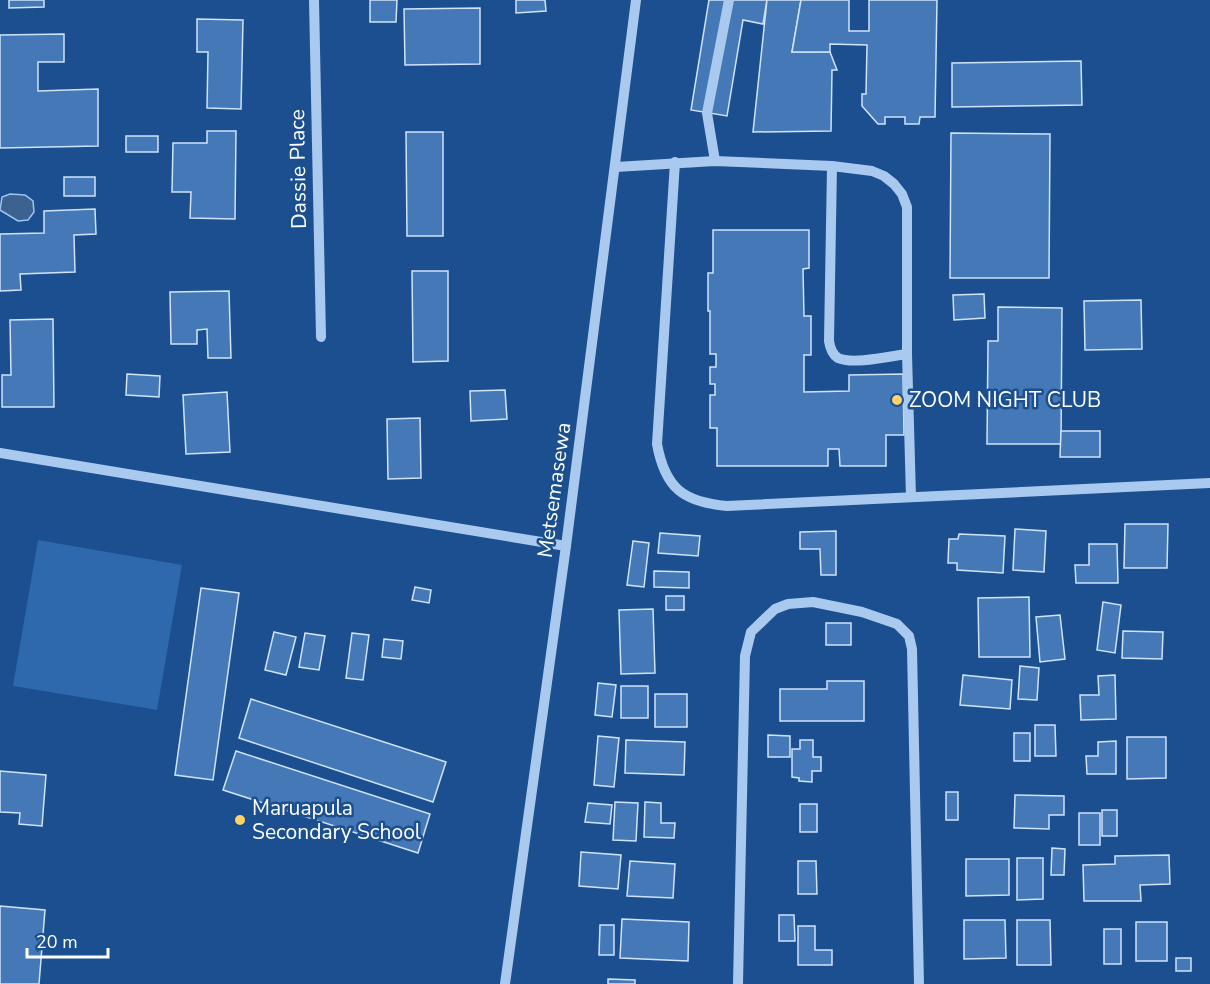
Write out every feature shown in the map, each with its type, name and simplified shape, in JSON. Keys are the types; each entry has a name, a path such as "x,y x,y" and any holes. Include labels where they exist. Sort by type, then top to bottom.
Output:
{"street":[{"name":"Dassie Place","path":"314,0 321,337"},
{"name":"Metsemasewa","path":"505,984 566,546 636,0"},
{"path":"715,161 707,112 729,0"},
{"path":"616,167 715,161 832,166 872,171 884,176 894,184 907,207 907,354 911,497"},
{"path":"675,162 657,444 661,466 667,477 680,491 706,504 727,506 1210,483"},
{"path":"832,166 829,342 831,351 837,357 847,360 907,354"},
{"path":"0,453 566,546"},
{"path":"738,984 745,656 751,632 775,609 788,604 813,602 862,612 897,624 909,636 912,649 920,984"}],"shaded area":[{"path":"10,194 25,195 33,201 34,212 28,220 18,221 0,210 2,197"},
{"path":"38,540 182,565 157,710 13,686"}],"building":[{"path":"9,0 44,0 44,7 9,8"},
{"path":"370,0 397,0 396,22 370,22"},
{"path":"516,0 545,0 546,11 516,13"},
{"path":"709,0 767,0 763,24 743,20 727,116 691,110"},
{"path":"767,0 801,0 792,52 830,52 837,70 832,70 831,131 753,132"},
{"path":"801,0 849,0 849,31 869,31 869,0 937,0 935,117 920,117 919,124 905,124 905,117 885,117 885,124 878,124 862,106 862,94 866,94 867,45 830,44 830,52 792,52"},
{"path":"480,8 480,64 405,65 404,9"},
{"path":"197,19 243,20 241,109 207,108 208,52 197,52"},
{"path":"64,34 64,62 38,62 38,91 98,89 98,146 0,148 0,35"},
{"path":"1081,61 1082,105 952,107 952,63"},
{"path":"207,131 236,131 235,219 190,218 191,192 172,192 173,143 207,143"},
{"path":"406,132 443,132 443,236 407,236"},
{"path":"951,133 1050,134 1049,278 950,278"},
{"path":"126,136 158,136 158,152 126,152"},
{"path":"64,177 95,177 95,196 64,196"},
{"path":"95,209 96,234 74,235 75,272 20,274 21,290 0,291 0,234 44,233 44,211"},
{"path":"713,230 809,230 809,268 803,269 804,316 811,316 811,355 804,355 804,392 849,391 849,375 903,374 904,435 886,435 886,466 840,466 839,449 828,449 828,466 717,466 717,428 710,428 710,395 715,395 715,384 710,384 710,367 716,367 716,354 710,354 710,311 708,311 708,273 713,273"},
{"path":"412,271 448,271 448,361 413,362"},
{"path":"229,291 231,358 208,358 207,329 197,330 197,344 171,344 170,292"},
{"path":"984,294 985,318 954,320 953,295"},
{"path":"1141,300 1142,349 1085,350 1084,301"},
{"path":"998,307 1062,308 1061,444 987,444 988,341 998,341"},
{"path":"53,319 54,407 2,407 2,375 11,375 10,320"},
{"path":"127,374 160,376 159,397 126,395"},
{"path":"505,390 507,419 471,421 470,391"},
{"path":"227,392 230,452 186,454 183,395"},
{"path":"420,418 421,478 388,479 387,419"},
{"path":"1061,431 1100,431 1100,457 1060,457"},
{"path":"1125,524 1168,524 1167,568 1124,568"},
{"path":"1015,529 1046,531 1044,572 1013,570"},
{"path":"836,531 836,575 821,575 820,549 800,549 800,532"},
{"path":"660,533 700,536 698,556 658,553"},
{"path":"959,534 1005,536 1003,573 957,570 957,563 948,563 949,539 958,539"},
{"path":"633,541 649,543 644,587 627,585"},
{"path":"1089,544 1117,544 1118,583 1076,583 1075,565 1089,565"},
{"path":"654,571 689,572 689,588 654,587"},
{"path":"415,587 431,590 429,603 412,600"},
{"path":"201,588 239,593 213,780 175,775"},
{"path":"666,596 684,596 684,610 666,610"},
{"path":"1029,597 1030,657 979,657 978,598"},
{"path":"1103,602 1121,605 1115,653 1097,650"},
{"path":"653,609 655,673 621,674 619,610"},
{"path":"1060,615 1065,659 1040,662 1036,617"},
{"path":"826,623 851,623 851,645 826,645"},
{"path":"1123,631 1163,632 1162,659 1122,658"},
{"path":"274,632 296,637 286,675 265,670"},
{"path":"305,633 325,636 319,670 299,667"},
{"path":"352,633 369,635 363,680 346,678"},
{"path":"384,639 403,641 401,659 382,657"},
{"path":"1020,666 1039,668 1037,700 1018,699"},
{"path":"963,675 1012,680 1010,709 960,705"},
{"path":"1115,675 1116,719 1081,720 1080,695 1099,695 1098,676"},
{"path":"827,681 864,681 864,721 780,721 780,689 827,689"},
{"path":"598,683 616,685 612,717 595,715"},
{"path":"621,686 648,686 648,718 621,718"},
{"path":"655,694 687,694 687,727 655,727"},
{"path":"251,699 446,762 433,802 239,738"},
{"path":"1035,725 1055,725 1056,756 1035,756"},
{"path":"1014,733 1030,733 1030,761 1014,761"},
{"path":"768,735 790,736 790,757 768,757"},
{"path":"598,736 619,738 614,787 594,785"},
{"path":"1127,737 1166,737 1166,778 1127,779"},
{"path":"626,740 685,742 684,775 625,773"},
{"path":"800,740 813,740 813,757 821,757 821,771 812,771 812,782 799,781 799,778 792,777 792,749 800,749"},
{"path":"1116,741 1116,774 1087,774 1086,756 1098,756 1098,742"},
{"path":"236,751 430,814 418,853 223,790"},
{"path":"0,771 46,775 42,826 19,824 20,813 0,812"},
{"path":"946,792 958,792 958,820 946,820"},
{"path":"1015,795 1064,796 1064,815 1049,815 1049,829 1014,828"},
{"path":"615,802 638,803 636,841 613,840"},
{"path":"645,802 661,803 661,823 675,823 674,838 644,837"},
{"path":"588,803 612,805 610,824 585,822"},
{"path":"800,804 817,804 817,832 800,832"},
{"path":"1102,810 1117,810 1117,836 1102,836"},
{"path":"1079,813 1100,813 1100,845 1079,845"},
{"path":"1052,848 1065,849 1064,875 1051,875"},
{"path":"581,852 621,855 618,889 579,886"},
{"path":"1169,855 1170,884 1140,885 1141,901 1084,901 1083,865 1115,864 1115,856"},
{"path":"1017,858 1043,858 1043,899 1017,900"},
{"path":"966,859 1009,859 1009,895 966,896"},
{"path":"630,861 675,864 673,898 627,896"},
{"path":"798,861 816,861 817,894 798,894"},
{"path":"0,906 45,910 39,984 0,984"},
{"path":"779,915 794,915 795,941 779,941"},
{"path":"622,919 689,922 688,961 620,958"},
{"path":"964,920 1005,920 1006,958 964,959"},
{"path":"1017,920 1050,920 1051,965 1017,965"},
{"path":"1136,922 1167,922 1167,961 1136,961"},
{"path":"600,925 614,925 614,955 599,955"},
{"path":"798,926 815,926 815,950 832,950 832,965 798,965"},
{"path":"1104,929 1121,929 1121,964 1104,964"},
{"path":"1176,958 1191,958 1191,971 1176,971"},
{"path":"608,979 635,980 635,984 608,984"}],"place":[{"name":"ZOOM NIGHT CLUB","path":"897,400"},
{"name":"Maruapula Secondary School","path":"240,820"}]}
